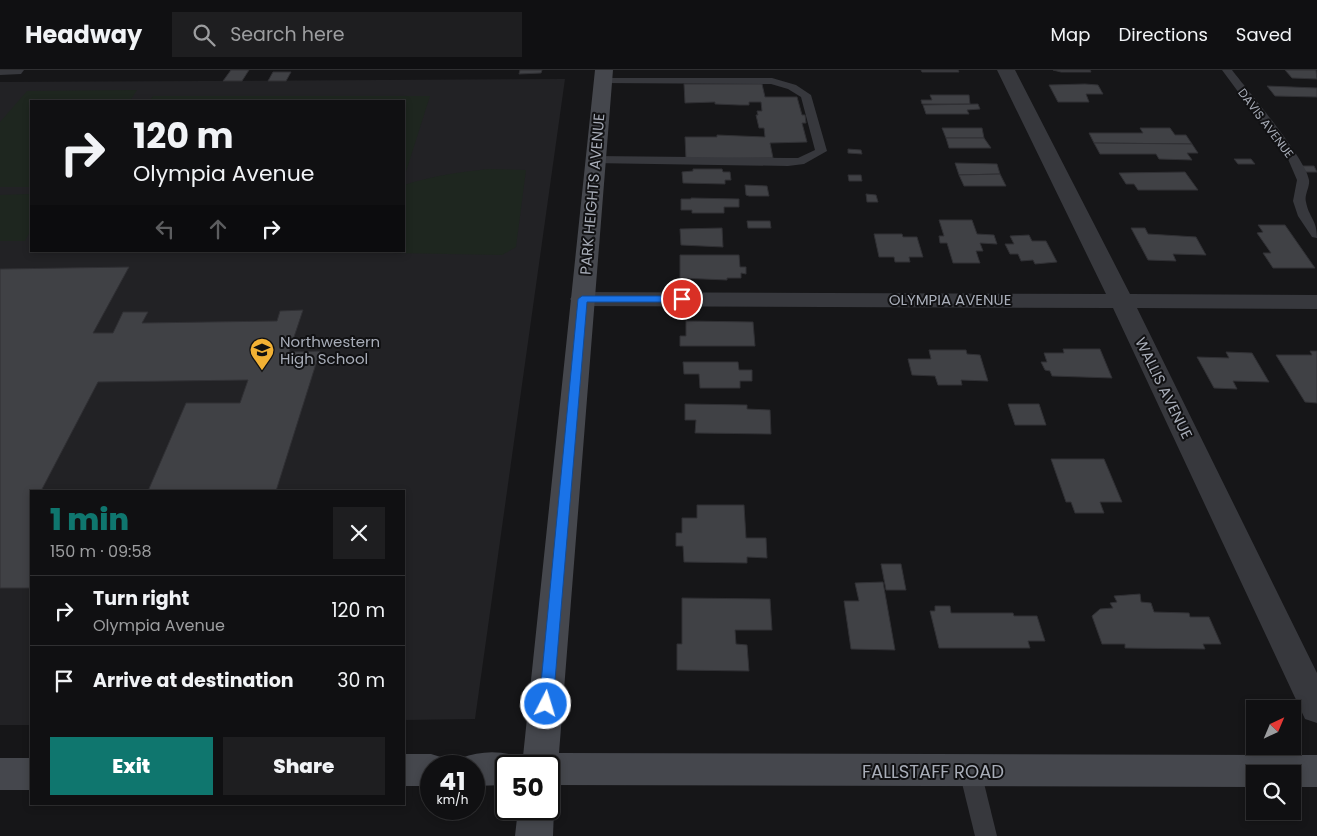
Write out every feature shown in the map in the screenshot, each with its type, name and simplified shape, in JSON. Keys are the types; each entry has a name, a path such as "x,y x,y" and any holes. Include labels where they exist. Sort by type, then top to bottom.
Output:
{"main road":[{"name":"PARK HEIGHTS AVENUE","path":"541,755 603,76"},
{"name":"FALLSTAFF ROAD","path":"560,769 1317,772"},
{"path":"405,770 420,770"},
{"path":"0,774 30,774"},
{"path":"534,836 535,820"}],"street":[{"path":"0,70 15,70"},
{"name":"WALLIS AVENUE","path":"1006,70 1121,300 1317,708"},
{"name":"OLYMPIA AVENUE","path":"582,299 1317,302"}],"lane":[{"name":"DAVIS AVENUE","path":"1227,70 1294,159 1302,180 1299,201 1304,216 1317,234"},
{"path":"595,160 788,162 806,159 821,151 806,95 792,87 772,82 603,76"},
{"path":"970,771 986,836"}],"shaded area":[{"name":"Northwestern High School","path":"565,79 475,719 405,720 405,490 30,490 30,725 0,725 0,82"},
{"path":"137,90 131,100 30,100 30,187 0,187 0,122 27,91"},
{"path":"153,96 430,96 405,175 405,100 150,100"},
{"path":"489,169 526,170 516,247 502,255 337,252 405,252 405,185 467,171"},
{"path":"30,194 30,232 25,241 0,241 0,195"}],"building":[{"path":"231,70 249,70 242,81 223,81"},
{"path":"520,70 542,70 541,73 519,74"},
{"path":"921,70 958,70 959,72 922,72"},
{"path":"1053,70 1090,70 1091,72 1061,72"},
{"path":"1285,70 1316,70 1317,79 1292,78"},
{"path":"273,72 291,72 286,81 268,81"},
{"path":"684,84 762,84 765,97 797,97 802,115 805,115 806,123 802,123 807,142 770,143 773,158 686,159 685,137 717,137 717,135 765,137 764,128 759,128 756,115 758,115 757,111 762,111 761,102 749,102 749,105 715,104 715,102 685,103"},
{"path":"1049,85 1098,85 1103,94 1086,94 1089,102 1058,102"},
{"path":"1267,86 1317,88 1317,97 1275,96"},
{"path":"930,95 969,95 970,104 922,104 921,100 932,100"},
{"path":"978,104 980,109 967,110 969,114 926,114 923,105"},
{"path":"942,128 982,128 984,138 946,138"},
{"path":"1140,128 1170,128 1175,135 1186,135 1192,144 1094,143 1089,133 1143,133"},
{"path":"946,138 984,138 991,148 949,148"},
{"path":"1094,143 1192,144 1198,153 1187,153 1192,160 1159,159 1156,154 1100,154"},
{"path":"848,149 861,150 862,154 848,153"},
{"path":"1234,159 1251,159 1255,164 1238,164"},
{"path":"955,163 997,164 1000,174 959,175"},
{"path":"1301,166 1314,166 1317,172 1306,172"},
{"path":"693,169 722,169 723,172 730,172 731,180 725,180 725,184 683,183 682,172 693,171"},
{"path":"1185,172 1198,190 1138,190 1134,184 1126,184 1119,173"},
{"path":"1000,174 1006,186 964,186 959,175"},
{"path":"848,175 861,175 862,181 849,181"},
{"path":"745,185 767,186 769,196 746,195"},
{"path":"866,194 876,195 878,202 867,202"},
{"path":"681,199 739,199 739,207 724,207 724,213 692,213 692,210 681,210"},
{"path":"939,220 972,220 977,234 994,235 997,244 980,243 983,251 976,251 980,263 953,263 947,243 940,243 939,236 944,236"},
{"path":"747,221 770,221 771,228 748,228"},
{"path":"1258,225 1285,225 1315,268 1273,268 1263,253 1271,253 1257,233 1263,232"},
{"path":"722,228 723,247 681,245 680,229"},
{"path":"1131,228 1145,228 1148,234 1196,237 1206,255 1173,254 1176,261 1148,260"},
{"path":"874,234 902,234 903,237 917,237 923,257 909,257 910,262 895,262 894,257 879,257"},
{"path":"1029,235 1032,241 1046,241 1057,262 1035,264 1033,260 1021,261 1018,254 1010,254 1005,244 1014,244 1010,236"},
{"path":"680,255 739,255 740,267 746,267 746,274 741,273 741,278 727,278 727,280 680,278"},
{"path":"129,267 93,333 113,333 123,312 148,312 142,323 277,321 280,311 303,310 289,352 320,351 276,490 148,490 186,403 240,403 248,380 98,382 42,490 30,490 30,588 0,588 0,269"},
{"path":"686,321 753,322 755,346 680,346 680,336 686,336"},
{"path":"1063,349 1100,349 1112,378 1052,376 1050,371 1045,370 1041,362 1047,362 1044,353 1064,353"},
{"path":"929,350 966,350 967,354 980,355 988,381 961,380 962,385 938,385 935,376 912,375 908,359 931,359"},
{"path":"1310,351 1317,351 1317,403 1305,402 1276,355 1312,355"},
{"path":"1226,352 1252,353 1269,382 1233,381 1237,389 1214,388 1197,357 1229,358"},
{"path":"683,362 738,362 739,370 752,370 752,381 740,381 740,388 700,388 699,374 684,374"},
{"path":"685,404 747,405 747,409 770,410 771,434 695,433 696,420 685,420"},
{"path":"1008,404 1039,404 1046,425 1015,425"},
{"path":"1051,459 1104,459 1122,502 1100,502 1104,513 1075,513 1071,502 1066,502"},
{"path":"697,505 744,505 746,538 766,538 767,558 747,557 747,563 684,562 683,546 676,546 676,533 682,533 682,518 697,518"},
{"path":"881,564 901,564 906,590 886,590"},
{"path":"883,582 895,650 851,649 844,601 859,601 855,583"},
{"path":"1140,594 1141,602 1151,603 1154,612 1189,613 1190,617 1209,617 1221,644 1203,644 1205,649 1125,648 1125,644 1102,644 1092,616 1100,609 1113,608 1110,603 1117,602 1114,596"},
{"path":"682,598 770,599 772,630 735,630 736,644 747,645 749,671 677,670 677,644 682,644"},
{"path":"935,606 950,606 951,613 1013,613 1014,616 1037,616 1045,641 1028,641 1030,648 939,648 930,611 935,611"}],"place":[{"name":"Northwestern High School","path":"262,371"}],"route":[{"path":"546,704 582,299 682,299"}]}
